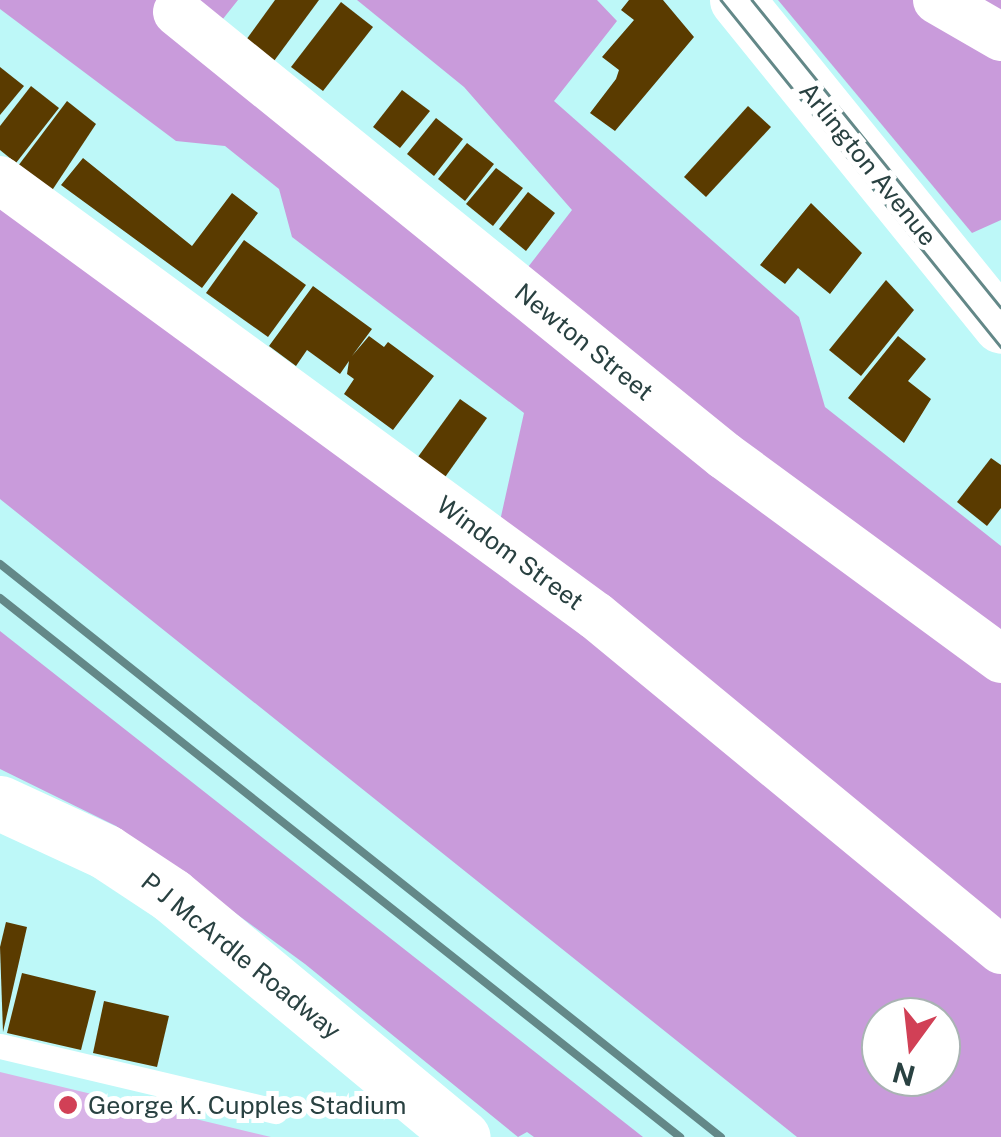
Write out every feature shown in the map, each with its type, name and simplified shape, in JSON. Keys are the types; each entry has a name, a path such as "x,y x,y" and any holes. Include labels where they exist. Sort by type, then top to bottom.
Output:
{"main road":[{"name":"Arlington Avenue","path":"737,0 1001,326"},
{"name":"P J McArdle Roadway","path":"0,803 106,852 171,895 463,1137"}],"street":[{"path":"937,0 1001,37"},
{"name":"Newton Street","path":"177,12 725,456 1001,659"},
{"name":"Windom Street","path":"0,180 596,616 1001,950"}],"lane":[{"path":"0,1046 275,1111"}],"shaded area":[{"path":"0,0 238,0 199,49 505,297 572,210 464,87 357,0 597,0 617,21 554,101 799,317 825,407 1001,546 1001,1137 797,1137 0,499 0,207 500,521 524,413 292,237 279,189 225,146 176,141 0,9"},
{"path":"778,0 1001,0 1001,220 972,233"},
{"path":"0,631 643,1137 534,1137 527,1132 518,1137 305,964 116,826 0,769"},
{"name":"George K. Cupples Stadium","path":"0,1072 271,1137 0,1137"}],"building":[{"path":"275,0 319,0 274,61 246,40"},
{"path":"629,0 663,0 694,37 615,131 590,113 616,79 619,70 602,57 634,20 621,10"},
{"path":"341,2 373,27 323,91 291,67"},
{"path":"0,67 24,86 0,115"},
{"path":"31,86 59,108 16,163 0,150 0,126"},
{"path":"402,90 430,111 400,148 373,127"},
{"path":"67,101 96,124 51,192 18,166"},
{"path":"748,106 771,127 706,197 684,177"},
{"path":"436,118 463,139 434,176 407,154"},
{"path":"467,143 494,164 465,201 438,179"},
{"path":"83,158 192,246 232,193 258,213 202,288 61,185"},
{"path":"496,168 523,188 493,226 466,204"},
{"path":"528,192 555,213 526,251 499,229"},
{"path":"811,203 862,253 830,294 798,268 785,284 760,265"},
{"path":"244,240 306,285 268,337 206,293"},
{"path":"886,280 914,310 861,376 829,350"},
{"path":"313,286 372,329 352,356 369,336 384,347 388,342 434,376 393,430 344,394 354,379 347,374 349,361 340,374 307,350 296,366 269,346"},
{"path":"898,336 926,359 908,381 931,399 904,443 848,398"},
{"path":"460,399 487,418 443,480 415,461"},
{"path":"991,458 1001,465 1001,508 987,526 957,502"},
{"path":"6,922 27,927 3,1032 0,947"},
{"path":"22,973 96,991 81,1050 7,1033"},
{"path":"104,1001 169,1016 157,1067 93,1053"}],"tram line":[{"path":"721,0 1001,347"},
{"path":"752,0 1001,307"}],"railway":[{"path":"0,564 721,1137"},
{"path":"0,598 680,1137"}],"place":[{"name":"George K. Cupples Stadium","path":"68,1105"}]}
